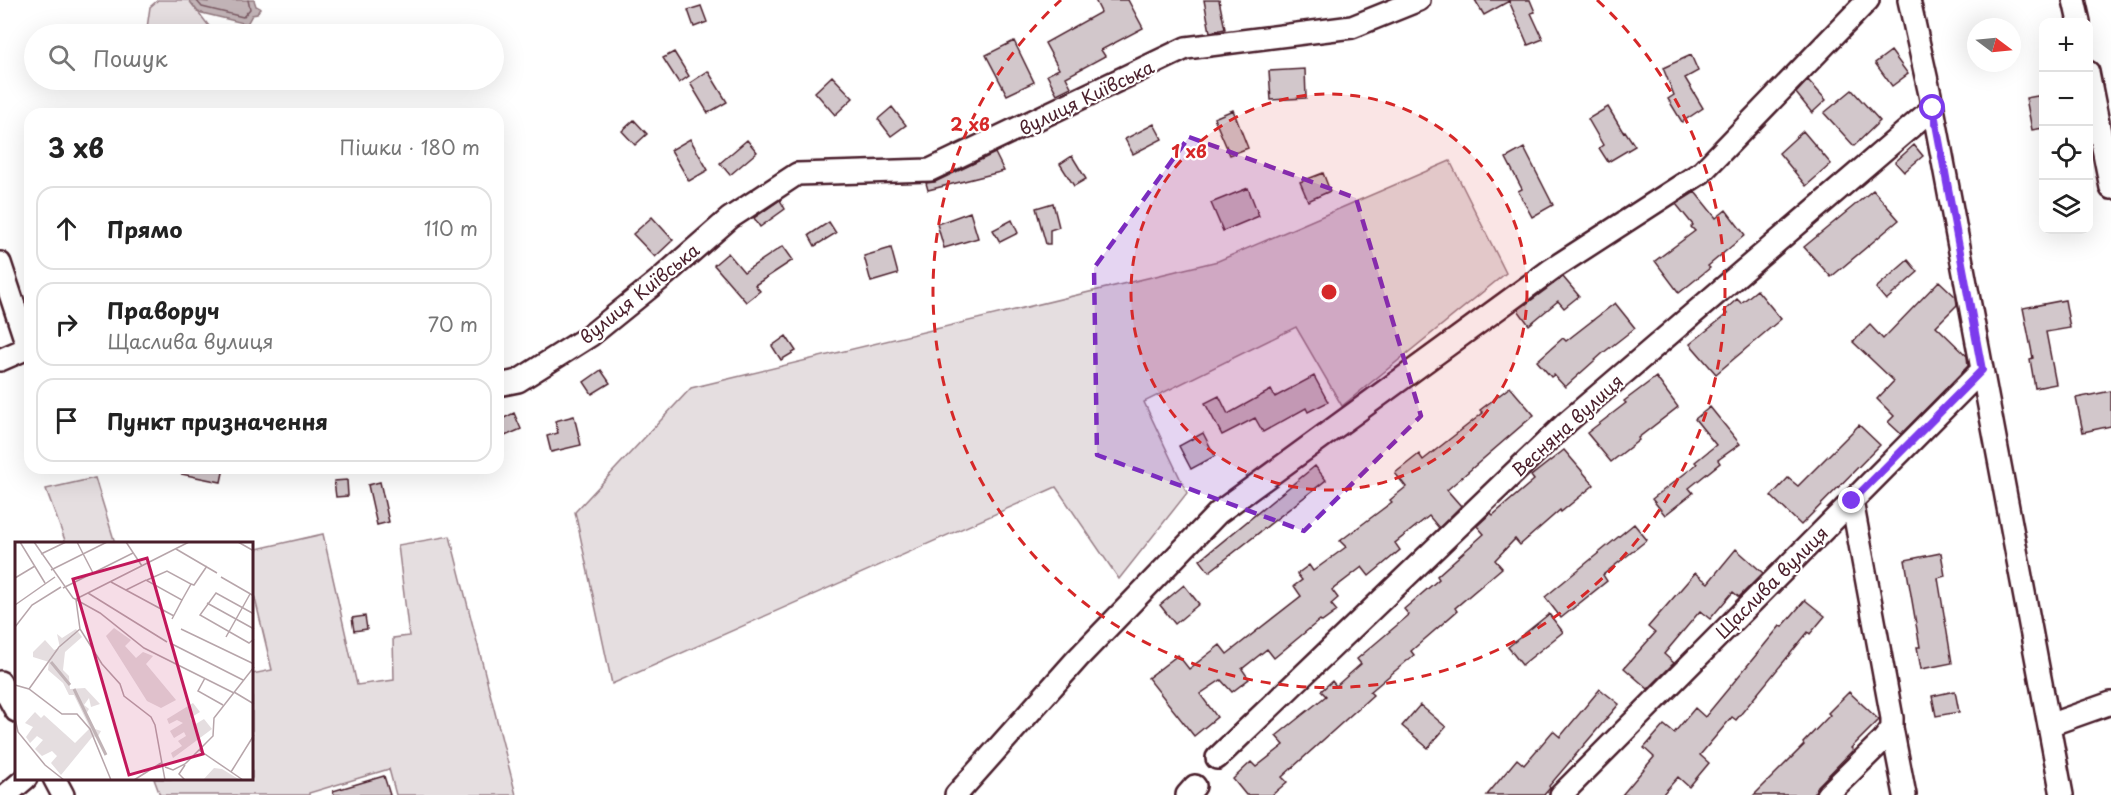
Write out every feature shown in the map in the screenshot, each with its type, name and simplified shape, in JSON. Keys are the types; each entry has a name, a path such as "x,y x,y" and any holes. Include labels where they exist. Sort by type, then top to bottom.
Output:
{"street":[{"name":"вулиця Київська","path":"504,384 518,381 591,335 730,218 797,174 930,170 1186,48 1352,27 1419,0"},
{"path":"956,795 1078,658 1218,513 1552,268 1702,172 1868,0"},
{"path":"1909,0 1933,108 2062,795"},
{"path":"2074,0 2078,18"},
{"path":"2093,97 2111,188"},
{"name":"Весняна вулиця","path":"1217,758 1567,422 1933,108"},
{"path":"0,263 24,333"},
{"path":"0,360 24,349"},
{"name":"Щаслива вулиця","path":"1561,795 1982,370"},
{"path":"1852,501 1905,795"},
{"path":"0,682 15,709"},
{"path":"2049,725 2111,703"},
{"path":"1827,795 1883,740 1892,728"},
{"path":"6,795 24,780"},
{"path":"55,780 63,795"}],"highlighted area":[{"path":"1189,137 1356,198 1421,416 1304,531 1097,455 1094,268"}],"shaded area":[{"path":"158,0 189,0 207,24 148,24 150,7"},
{"path":"1450,161 1506,273 1342,406 1296,327 1144,402 1187,493 1119,579 1056,487 612,684 575,512 691,388 1218,261"},
{"path":"95,478 115,542 66,542 46,489"},
{"path":"323,534 357,685 394,680 393,638 409,636 398,545 450,536 516,795 396,795 389,769 309,793 309,795 160,795 154,780 254,780 254,674 272,670 254,594 254,550"}],"water":[{"path":"189,0 208,2 208,0 254,0 256,6 260,8 247,24 198,12"}],"building":[{"path":"1095,0 1128,0 1143,28 1101,50 1105,56 1066,77 1071,87 1057,94 1047,75 1059,69 1045,43 1101,12"},
{"path":"1204,0 1219,0 1225,29 1210,32"},
{"path":"1475,0 1530,0 1535,12 1531,13 1543,39 1528,45 1509,1 1484,15"},
{"path":"701,6 707,22 694,27 688,10"},
{"path":"1014,41 1034,82 1007,95 986,55"},
{"path":"1891,51 1908,74 1892,86 1875,63"},
{"path":"674,52 689,76 679,83 663,58"},
{"path":"1691,55 1698,71 1685,78 1703,108 1682,122 1668,99 1674,95 1663,68"},
{"path":"1305,69 1306,98 1271,100 1269,71"},
{"path":"708,71 727,102 708,113 690,83"},
{"path":"832,76 853,98 835,115 815,92"},
{"path":"1808,80 1826,100 1812,113 1796,93"},
{"path":"1852,90 1880,121 1854,146 1824,113"},
{"path":"2039,96 2039,129 2032,130 2026,98"},
{"path":"892,107 906,125 891,136 878,119"},
{"path":"1608,107 1623,132 1625,131 1635,146 1608,162 1599,148 1603,145 1588,119"},
{"path":"1233,110 1248,148 1230,155 1214,118"},
{"path":"634,120 647,134 635,145 622,131"},
{"path":"1154,124 1162,139 1133,154 1125,139"},
{"path":"1803,131 1831,164 1806,186 1779,153"},
{"path":"690,139 708,170 689,181 671,150"},
{"path":"747,140 757,152 730,175 720,163"},
{"path":"1914,145 1923,156 1904,172 1895,162"},
{"path":"1524,148 1553,205 1532,217 1518,191 1522,189 1506,158"},
{"path":"995,153 1004,171 928,190 926,183 935,182"},
{"path":"1072,156 1086,179 1074,186 1060,164"},
{"path":"1323,173 1330,191 1308,201 1300,182"},
{"path":"1248,188 1259,216 1223,231 1211,203"},
{"path":"1873,190 1899,220 1831,277 1804,247"},
{"path":"1695,192 1716,218 1726,210 1745,235 1679,293 1655,261 1695,231 1691,227 1693,225 1676,204"},
{"path":"780,200 785,209 760,227 754,218"},
{"path":"1053,203 1059,227 1050,230 1050,244 1046,244 1036,208"},
{"path":"970,212 978,238 944,248 937,224"},
{"path":"652,217 673,240 655,257 633,234"},
{"path":"1012,220 1018,233 1000,242 993,230"},
{"path":"829,222 836,233 815,246 809,235"},
{"path":"783,246 793,260 755,285 760,291 746,302 714,265 728,253 744,272"},
{"path":"891,248 898,274 871,282 864,256"},
{"path":"1908,260 1918,272 1886,300 1876,288"},
{"path":"1563,277 1579,296 1564,308 1558,301 1529,325 1518,310"},
{"path":"1939,281 1956,297 1957,305 1936,326 1967,356 1968,366 1901,434 1888,422 1894,416 1877,399 1894,381 1853,342 1870,325 1883,339"},
{"path":"1757,290 1781,319 1716,374 1690,344 1727,314 1724,311 1737,299 1741,303"},
{"path":"2065,300 2070,328 2046,332 2056,384 2035,388 2030,359 2033,358 2023,308"},
{"path":"1615,303 1635,328 1565,387 1554,375 1551,377 1537,361 1563,338 1566,341"},
{"path":"786,336 796,351 781,360 772,346"},
{"path":"601,370 610,383 592,394 584,382"},
{"path":"1314,376 1328,402 1308,412 1306,408 1263,432 1255,418 1222,435 1205,403 1219,396 1228,414 1271,390 1275,397"},
{"path":"1656,377 1678,407 1611,462 1587,433"},
{"path":"1510,387 1534,415 1447,490 1461,506 1439,528 1429,516 1395,543 1400,550 1369,576 1362,567 1332,590 1338,598 1331,604 1337,611 1322,622 1320,620 1274,658 1267,649 1242,669 1249,679 1232,692 1221,680 1200,694 1217,717 1194,736 1148,678 1178,655 1189,669 1220,645 1227,654 1301,596 1294,586 1302,580 1297,574 1309,565 1313,571 1346,547 1340,541 1392,502 1390,500 1406,487 1395,473 1419,454 1423,460 1483,413 1480,410"},
{"path":"2111,391 2111,426 2083,432 2076,398"},
{"path":"1710,407 1740,444 1718,460 1720,463 1689,488 1693,493 1665,515 1652,499 1697,464 1695,462 1716,445 1695,419"},
{"path":"514,413 521,429 504,436 504,418"},
{"path":"574,416 581,445 551,452 547,436 558,433 555,421"},
{"path":"1859,425 1880,445 1801,525 1771,496 1788,478 1798,486"},
{"path":"1203,433 1215,456 1191,469 1179,446"},
{"path":"1564,450 1594,485 1561,512 1560,510 1520,545 1515,539 1495,560 1502,568 1455,608 1457,611 1411,651 1414,655 1370,692 1373,695 1282,777 1287,782 1272,795 1246,795 1233,779 1251,762 1256,767 1284,745 1276,736 1326,696 1321,691 1332,681 1336,686 1361,664 1357,659 1409,615 1404,609 1439,579 1437,576 1484,534 1477,526 1534,480 1531,476"},
{"path":"1315,466 1326,480 1209,572 1200,560"},
{"path":"181,474 223,474 221,482"},
{"path":"347,480 348,496 336,497 334,481"},
{"path":"380,482 389,522 377,525 368,485"},
{"path":"1634,524 1647,540 1603,575 1607,581 1561,618 1545,597"},
{"path":"1736,549 1763,573 1739,597 1733,592 1710,619 1700,611 1664,654 1674,663 1648,689 1624,668 1655,633 1648,627 1695,573 1708,583"},
{"path":"1941,553 1945,576 1938,578 1952,663 1921,669 1917,647 1920,647 1905,560"},
{"path":"1184,585 1199,604 1175,624 1160,605"},
{"path":"1805,600 1825,616 1810,634 1808,632 1736,720 1732,717 1700,755 1709,763 1689,787 1678,777 1662,795 1622,795 1654,757 1644,748 1664,725 1674,733 1695,708 1705,717 1780,626 1782,627"},
{"path":"1549,614 1563,632 1522,665 1508,647"},
{"path":"365,616 367,629 354,631 352,618"},
{"path":"1600,689 1619,704 1549,786 1550,788 1544,795 1487,795 1517,759 1524,765 1553,731 1560,737"},
{"path":"1955,691 1959,712 1936,716 1932,696"},
{"path":"1849,692 1879,720 1851,748 1853,750 1818,786 1815,792 1812,795 1754,795 1804,745 1803,743 1830,715 1828,713"},
{"path":"1420,705 1446,727 1428,748 1402,726"},
{"path":"384,776 390,795 334,795 333,791"}],"route":[{"path":"1852,501 1982,370 1933,108"}]}
